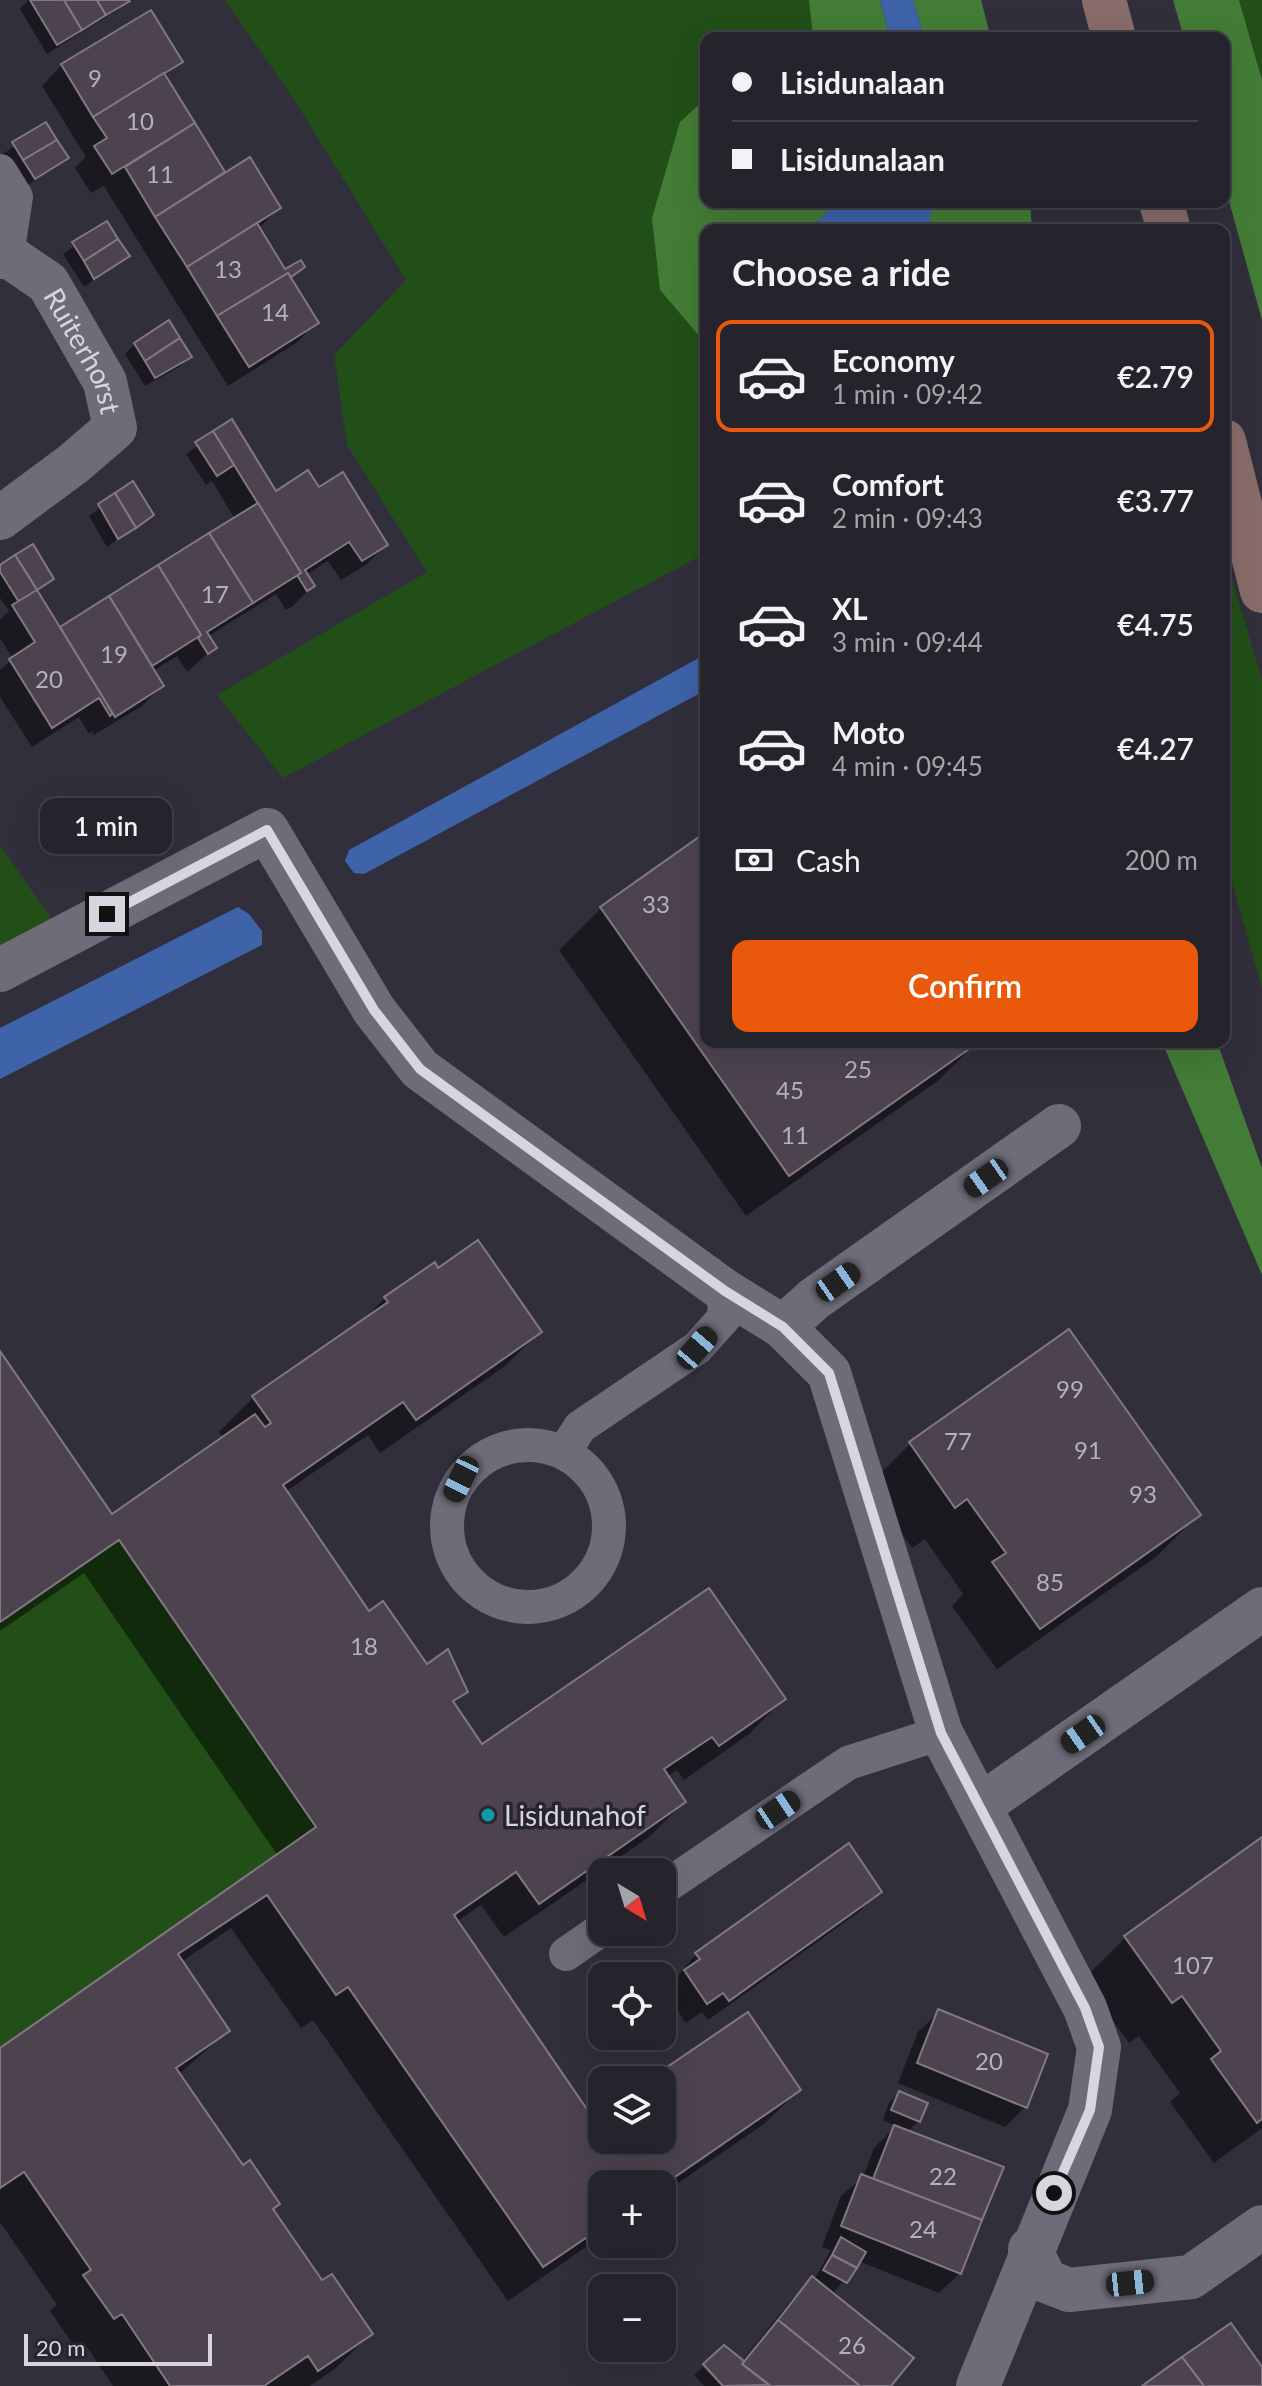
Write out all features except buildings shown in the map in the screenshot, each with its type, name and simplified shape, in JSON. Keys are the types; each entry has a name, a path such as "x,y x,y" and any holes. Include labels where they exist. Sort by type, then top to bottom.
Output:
{"main road":[{"path":"1104,0 1112,32"},
{"path":"1230,465 1262,591"}],"street":[{"name":"Ruiterhorst","path":"0,518 73,464 115,428 105,382 48,283 3,256"},
{"path":"0,970 267,830 358,986 420,1069 725,1291 783,1327 829,1373 941,1733 1085,2008 1099,2047 1090,2110 1030,2249 978,2386"},
{"path":"783,1327 814,1299 1059,1126"},
{"path":"981,1805 1262,1609"},
{"path":"1030,2249 1046,2281 1069,2290 1191,2277 1262,2227"}],"lane":[{"path":"0,171 16,197 3,256"},
{"path":"565,1451 580,1427 697,1348 724,1318 725,1291"},
{"path":"529,1444 565,1451 596,1478 607,1505 609,1533 602,1561 586,1584 562,1600 535,1608 499,1602 475,1588 458,1570 448,1544 449,1504 461,1479 476,1463 501,1449 529,1444"},
{"path":"676,1880 848,1763 941,1733"},
{"path":"566,1954 588,1939"}],"green space":[{"path":"225,0 809,0 812,32 700,32 700,104 680,122 660,290 700,337 700,556 283,778 217,695 427,572 347,445 334,355 406,280 293,98"},
{"path":"809,0 880,0 888,32 812,32"},
{"path":"913,0 981,0 989,32 922,32"},
{"path":"1173,0 1239,0 1262,80 1262,320 1230,205 1230,32 1182,32"},
{"path":"1239,0 1262,0 1262,80"},
{"path":"700,104 700,208 838,208 828,211 814,224 700,224 700,337 660,290 652,218 680,122"},
{"path":"932,208 1030,208 1032,224 928,224"},
{"path":"1230,573 1262,680 1262,988 1230,875"},
{"path":"0,846 56,925 0,954"},
{"path":"1165,1048 1219,1048 1262,1168 1262,1275"},
{"path":"119,1540 316,1827 0,2048 0,1622"}],"water":[{"path":"880,0 913,0 922,32 888,32"},
{"path":"838,208 932,208 928,224 814,224 828,211"},
{"path":"700,657 700,693 364,874 354,873 345,861 349,850"},
{"path":"238,907 249,914 262,931 262,945 0,1079 0,1028"}],"place":[{"name":"Lisidunahof","path":"488,1815"}],"route":[{"path":"107,914 267,830 334,948 374,1010 420,1069 725,1291 783,1327 829,1373 941,1733 1085,2008 1099,2047 1090,2110 1054,2193"}]}
